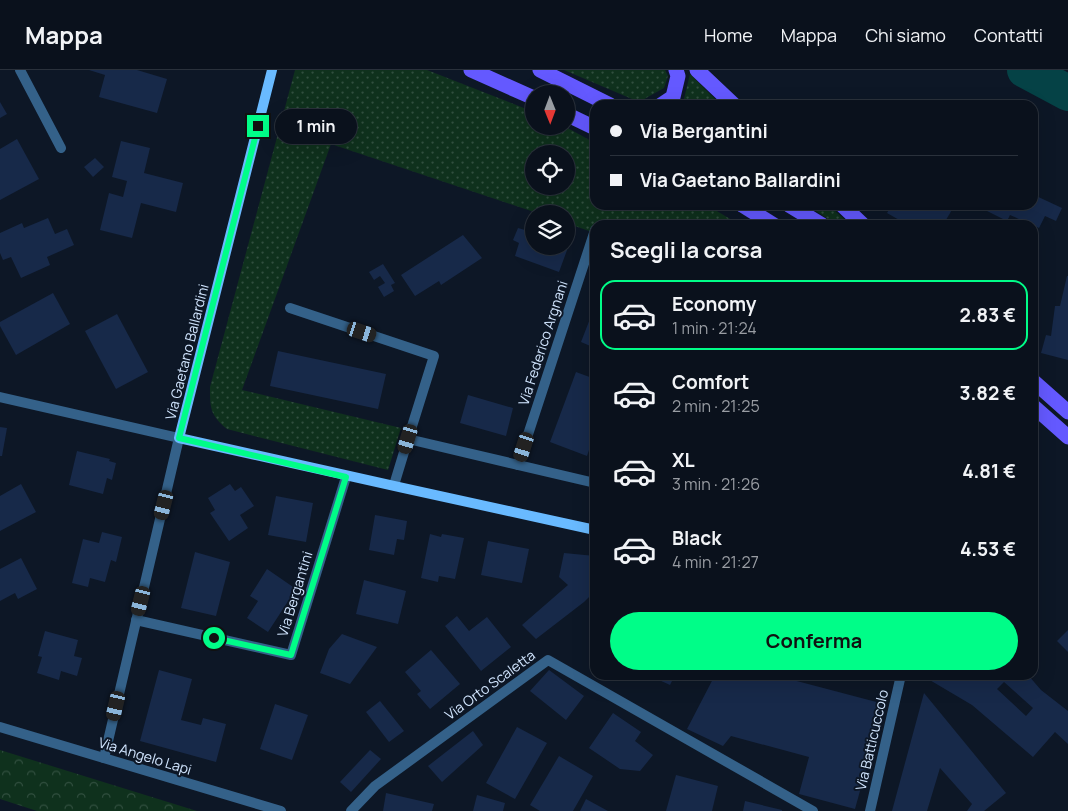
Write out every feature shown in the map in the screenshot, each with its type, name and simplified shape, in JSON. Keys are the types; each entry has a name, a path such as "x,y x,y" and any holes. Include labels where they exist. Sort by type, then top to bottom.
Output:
{"main road":[{"name":"Via Gaetano Ballardini","path":"179,438 272,70"},
{"path":"471,70 525,94"},
{"path":"540,70 600,100"},
{"path":"668,100 673,97 678,76 676,70"},
{"path":"697,70 729,100"},
{"path":"575,118 590,126"},
{"path":"750,210 766,220"},
{"path":"797,210 814,220"},
{"path":"847,210 858,220"},
{"path":"1038,385 1068,412"},
{"path":"1038,412 1068,437"},
{"path":"179,438 346,477 394,485 590,529"}],"street":[{"path":"20,70 61,148"},
{"name":"Via Federico Argnani","path":"518,465 590,244"},
{"path":"290,308 434,356 394,485"},
{"path":"0,397 179,438"},
{"name":"Via Gaetano Ballardini","path":"104,758 179,438"},
{"path":"408,439 590,482"},
{"name":"Via Bergantini","path":"136,620 291,655 346,477"},
{"name":"Via Orto Scaletta","path":"351,811 375,786 548,660 813,811"},
{"name":"Via Batticuccolo","path":"870,811 900,680"},
{"name":"Via Angelo Lapi","path":"0,727 281,811"}],"green space":[{"path":"295,70 427,70 525,108 525,135 575,135 575,132 590,140 590,210 715,210 732,220 590,220 590,231 575,226 575,205 525,205 525,209 331,144 242,390 401,428 388,470 227,429 212,411 210,387"},
{"path":"564,70 665,70 668,76 664,88 643,100 634,100"},
{"path":"690,74 716,100 684,100"},
{"path":"814,210 834,210 845,220 830,220"},
{"path":"0,750 197,811 37,811 0,799"}],"building":[{"path":"89,70 137,70 167,79 157,113 99,97 105,75"},
{"path":"0,102 7,114 0,118"},
{"path":"17,139 39,179 0,200 0,149"},
{"path":"121,141 150,148 144,173 183,183 176,212 141,203 132,238 100,230 109,193 123,197 127,181 112,177"},
{"path":"95,158 104,167 93,177 84,167"},
{"path":"1038,197 1062,208 1056,221 1045,216 1039,228 1038,220 1021,220 1010,215 1008,220 985,210 1038,210"},
{"path":"889,210 952,210 946,220 899,220 887,213"},
{"path":"48,218 55,234 67,229 74,245 47,257 50,265 21,278 11,257 3,260 0,253 0,233 22,223 24,228"},
{"path":"518,228 525,230 525,255 565,255 559,272 515,256 519,243 513,240"},
{"path":"463,235 482,258 441,285 439,281 415,296 401,275"},
{"path":"383,264 395,283 391,285 394,291 384,297 378,287 385,283 380,276 374,280 369,272"},
{"path":"1067,276 1068,360 1041,353 1046,335 1051,336 1055,306 1060,306"},
{"path":"53,293 70,324 16,355 0,326 0,322"},
{"path":"117,314 148,372 116,389 85,331"},
{"path":"590,319 590,346 581,342"},
{"path":"278,351 386,374 378,409 270,386"},
{"path":"576,372 590,377 590,447 587,456 550,442"},
{"path":"468,395 513,408 506,436 460,423"},
{"path":"0,427 7,428 2,456 0,456"},
{"path":"77,451 110,459 109,461 116,463 112,480 107,478 103,494 69,485"},
{"path":"21,484 36,512 0,531 0,496"},
{"path":"230,484 235,491 241,487 254,506 240,515 248,528 229,541 210,513 215,510 208,498"},
{"path":"276,496 313,503 306,542 268,535"},
{"path":"375,515 407,521 404,540 397,539 394,555 369,550"},
{"path":"102,532 122,537 116,562 111,560 105,582 90,578 88,587 72,583 83,539 99,543"},
{"path":"430,534 441,537 442,534 464,538 455,579 439,576 438,582 421,578"},
{"path":"488,541 529,549 522,583 481,575"},
{"path":"195,552 230,562 216,616 181,608"},
{"path":"564,553 590,556 590,596 536,639 522,625 568,585 559,577"},
{"path":"21,558 37,589 18,599 15,593 0,601 0,569"},
{"path":"267,569 296,589 268,632 247,618 258,601 250,596"},
{"path":"364,580 406,591 398,624 356,614"},
{"path":"457,616 469,631 487,617 511,647 481,671 445,626"},
{"path":"1068,630 1068,652 1057,641"},
{"path":"45,631 78,640 74,656 82,658 77,676 61,671 59,680 37,673 42,657 38,656"},
{"path":"342,634 377,647 350,684 320,673 329,649"},
{"path":"431,650 460,684 430,709 417,694 421,691 405,672"},
{"path":"159,670 192,679 181,720 201,725 203,718 226,724 216,762 140,741"},
{"path":"549,670 584,696 566,720 530,691"},
{"path":"659,680 672,680 670,685"},
{"path":"712,680 793,680 884,704 855,809 799,794 809,757 731,736 723,746 687,729"},
{"path":"930,680 1032,680 1041,690 1068,711 1068,744 1055,732 1033,757 972,705","holes":["1004,682 1033,708 1026,716 997,689"]},
{"path":"924,693 1006,793 984,811 967,811 972,804 940,768 927,811 892,811"},
{"path":"380,701 404,731 389,742 366,712"},
{"path":"275,704 308,715 292,760 260,749"},
{"path":"613,713 641,732 635,741 653,755 640,771 620,769 589,748"},
{"path":"517,727 547,743 515,799 486,783"},
{"path":"473,731 483,745 442,782 428,766"},
{"path":"370,750 381,759 351,792 340,782"},
{"path":"559,756 593,776 573,811 540,811 530,805"},
{"path":"676,775 718,786 712,811 666,811"},
{"path":"386,793 434,804 432,811 383,811"},
{"path":"477,795 505,803 503,811 473,811"},
{"path":"586,799 608,811 580,811"},
{"path":"745,801 782,810 782,811 743,811"}],"waterway":[{"path":"1025,70 1068,93"}],"route":[{"path":"214,638 291,655 346,477 179,438 258,126"}]}
